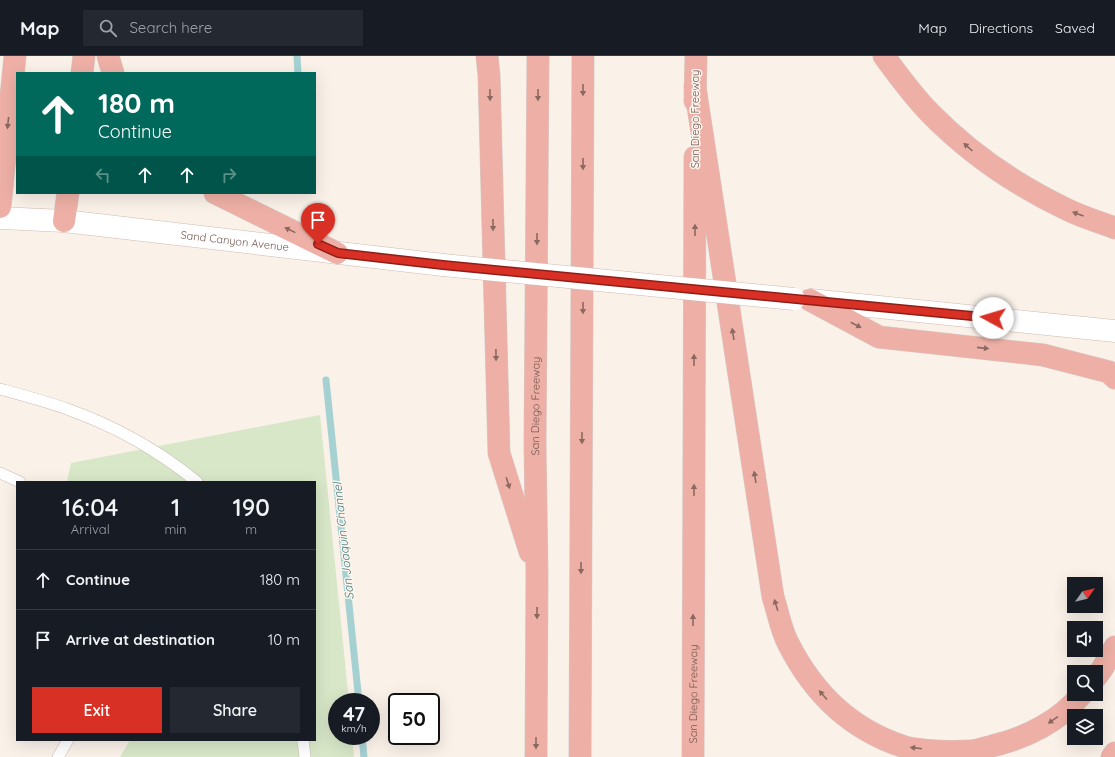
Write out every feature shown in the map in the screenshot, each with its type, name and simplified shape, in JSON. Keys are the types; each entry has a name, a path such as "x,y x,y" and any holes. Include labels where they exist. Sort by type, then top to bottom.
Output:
{"highway":[{"path":"0,207 15,56"},
{"path":"82,72 84,56"},
{"path":"108,56 112,72"},
{"path":"487,56 489,75 499,453 537,574"},
{"name":"San Diego Freeway","path":"536,757 537,574 535,445 538,56"},
{"path":"580,757 583,56"},
{"name":"San Diego Freeway","path":"693,757 696,56"},
{"path":"884,56 904,84 929,113 977,155 1020,185 1068,210 1115,228"},
{"path":"695,87 773,597 787,642 802,668 824,696 852,722 882,738 906,747 938,751 970,751 1009,742 1043,727 1072,706 1076,701"},
{"path":"64,221 68,194"},
{"path":"217,194 338,253"},
{"path":"802,300 879,337 1043,355 1109,372 1115,378"},
{"path":"1103,667 1115,647"},
{"path":"1112,757 1115,753"}],"main road":[{"name":"Sand Canyon Avenue","path":"0,218 64,221 443,265 1115,331"}],"lane":[{"path":"0,389 67,409 101,422 138,440 175,464 196,481"},
{"path":"0,474 18,481"},
{"path":"58,757 67,741"},
{"path":"303,741 305,757"}],"green space":[{"path":"320,415 348,693 328,693 328,745 353,745 354,757 120,757 129,741 316,741 316,481 67,481 71,463"}],"waterway":[{"name":"San Joaquin Channel","path":"297,56 298,72"},
{"name":"San Joaquin Channel","path":"326,380 358,693"},
{"name":"San Joaquin Channel","path":"363,745 364,757"}],"route":[{"path":"318,244 338,253 443,265 993,318"}]}
